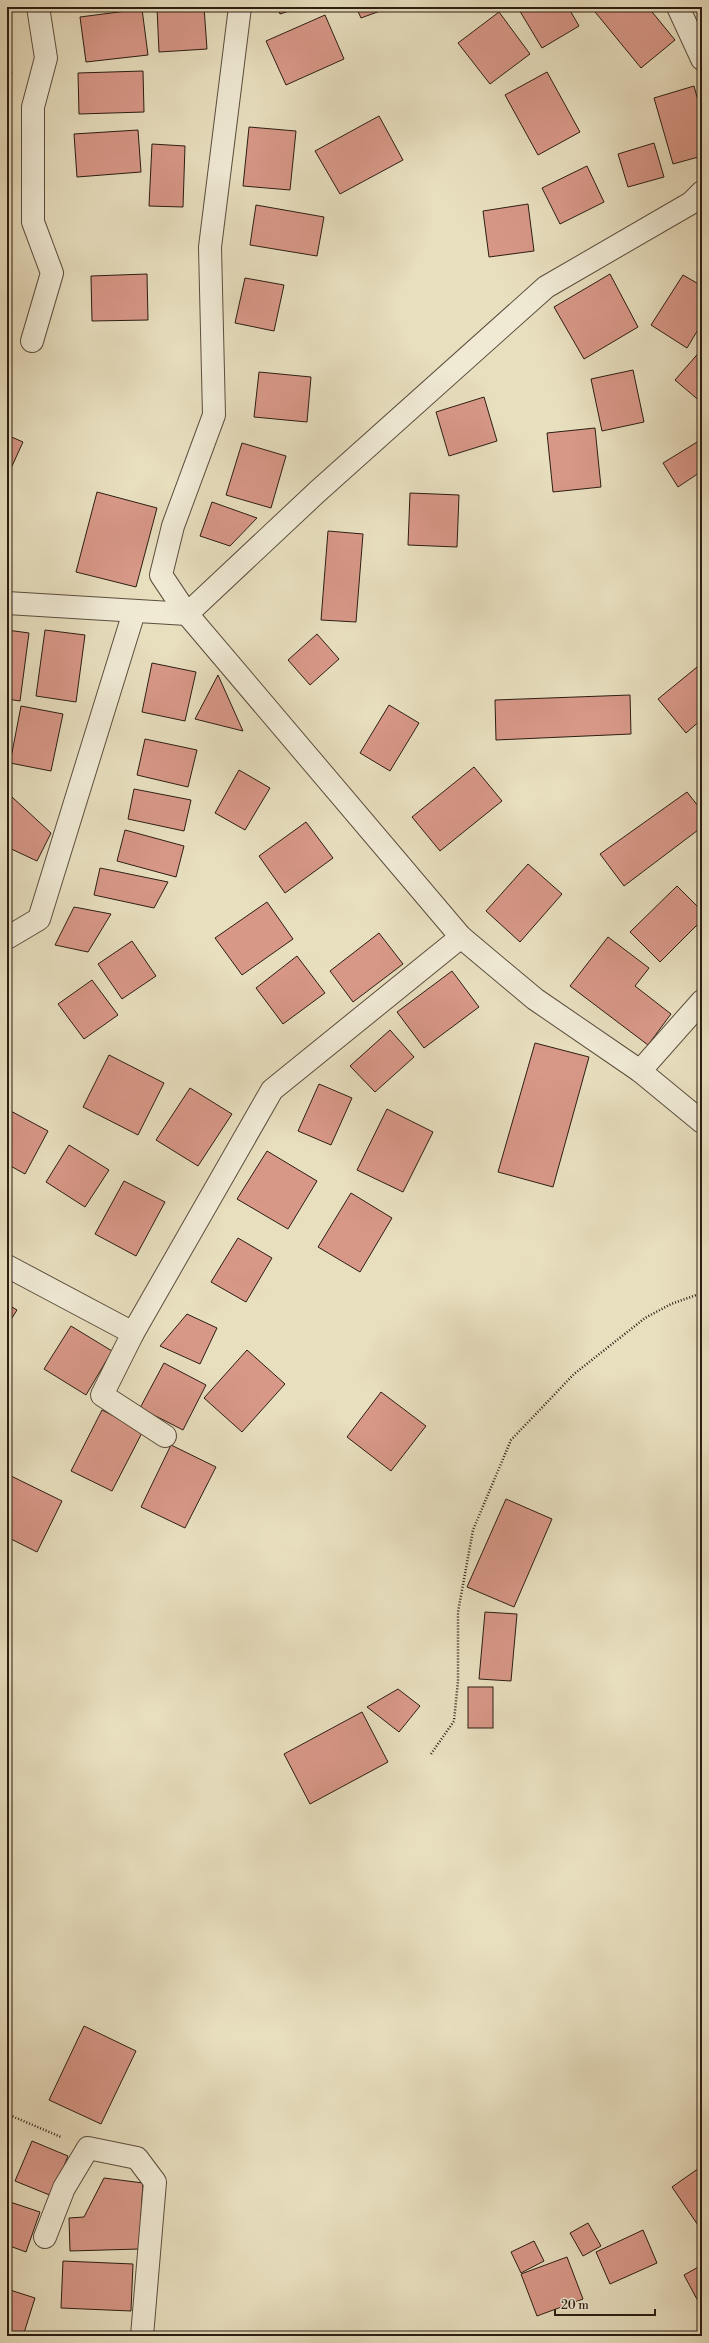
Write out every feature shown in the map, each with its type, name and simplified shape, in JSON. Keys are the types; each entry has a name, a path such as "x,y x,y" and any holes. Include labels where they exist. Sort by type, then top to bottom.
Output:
{"street":[{"path":"32,341 52,273 33,222 33,107 46,58 38,7"},
{"path":"240,7 210,247 214,415 174,526 161,575 187,614 460,937 535,999 640,1071 702,1122"},
{"path":"678,7 702,59"},
{"path":"7,602 134,612 187,614 323,486 546,287 691,203 702,192"},
{"path":"7,938 39,919 134,612"},
{"path":"165,1436 102,1395 133,1333 272,1090 460,937"},
{"path":"640,1071 702,1001"},
{"path":"7,1266 133,1333"},
{"path":"45,2237 64,2188 88,2148 137,2158 155,2182 142,2336"}],"path":[{"path":"432,1754 454,1721 458,1681 458,1612 473,1530 511,1440 574,1374 645,1318 671,1304 702,1293"},
{"path":"7,2114 88,2148"}],"building":[{"path":"204,7 207,49 159,52 157,8"},
{"path":"277,7 301,7 280,14"},
{"path":"356,7 391,7 361,18"},
{"path":"568,7 579,26 542,48 518,8"},
{"path":"591,7 648,7 675,40 641,68"},
{"path":"142,9 148,55 86,62 80,17"},
{"path":"499,12 530,54 490,84 458,43"},
{"path":"325,15 344,59 286,85 266,41"},
{"path":"7,48 12,74 7,75"},
{"path":"143,71 144,112 79,114 78,73"},
{"path":"547,72 580,132 538,155 505,95"},
{"path":"694,86 702,115 702,156 673,164 654,98"},
{"path":"379,116 403,160 340,194 315,151"},
{"path":"249,127 296,131 290,190 243,186"},
{"path":"138,130 141,172 77,177 74,134"},
{"path":"654,143 664,177 628,187 618,154"},
{"path":"152,144 185,146 183,207 149,206"},
{"path":"587,166 604,202 560,224 542,188"},
{"path":"528,204 534,251 489,257 483,211"},
{"path":"256,205 324,217 317,256 250,245"},
{"path":"147,274 148,320 92,321 91,276"},
{"path":"610,274 638,327 584,359 554,307"},
{"path":"683,275 702,286 702,323 687,348 651,325"},
{"path":"245,278 284,285 274,331 235,323"},
{"path":"702,349 702,403 675,380"},
{"path":"633,370 644,422 602,431 591,379"},
{"path":"259,372 311,377 307,422 254,417"},
{"path":"484,397 497,441 449,456 436,412"},
{"path":"595,428 601,487 553,492 547,433"},
{"path":"7,435 23,442 7,477"},
{"path":"702,439 702,471 678,487 663,463"},
{"path":"242,443 286,456 271,508 226,495"},
{"path":"97,492 157,508 136,587 76,572"},
{"path":"410,493 459,495 457,547 408,545"},
{"path":"212,502 257,518 230,546 200,536"},
{"path":"328,531 363,534 356,622 321,620"},
{"path":"7,630 29,633 20,701 7,699"},
{"path":"45,630 85,635 76,702 36,696"},
{"path":"317,634 339,659 310,685 288,660"},
{"path":"152,663 196,672 185,721 142,712"},
{"path":"702,663 702,719 686,733 658,699"},
{"path":"218,675 243,731 195,719"},
{"path":"630,695 631,734 496,740 495,700"},
{"path":"389,705 419,723 390,771 360,753"},
{"path":"21,706 63,714 51,771 10,763"},
{"path":"145,739 197,750 188,787 137,775"},
{"path":"474,767 502,801 440,851 412,817"},
{"path":"239,770 270,788 245,830 215,813"},
{"path":"134,789 191,800 184,831 128,819"},
{"path":"687,792 702,811 702,827 624,886 600,854"},
{"path":"12,797 51,833 37,861 7,847 7,808"},
{"path":"306,822 333,858 285,893 259,856"},
{"path":"125,830 184,846 176,877 117,861"},
{"path":"528,864 562,894 520,942 486,911"},
{"path":"100,868 168,882 154,908 94,895"},
{"path":"677,886 702,911 702,920 660,962 630,932"},
{"path":"267,902 293,939 242,975 215,938"},
{"path":"74,907 111,914 88,952 55,945"},
{"path":"379,933 403,964 353,1002 330,971"},
{"path":"608,937 649,968 635,986 671,1014 648,1045 570,986"},
{"path":"132,941 156,976 122,999 98,964"},
{"path":"297,956 325,993 283,1024 256,988"},
{"path":"452,971 479,1007 424,1048 397,1012"},
{"path":"92,980 118,1015 84,1039 58,1004"},
{"path":"390,1030 414,1057 375,1092 350,1066"},
{"path":"535,1043 589,1057 553,1187 498,1172"},
{"path":"109,1055 164,1083 138,1135 83,1107"},
{"path":"319,1084 352,1098 331,1145 298,1131"},
{"path":"190,1088 232,1114 198,1166 156,1140"},
{"path":"7,1109 48,1131 25,1174 7,1164"},
{"path":"387,1109 433,1132 403,1192 357,1170"},
{"path":"69,1145 109,1170 85,1207 46,1182"},
{"path":"267,1151 317,1181 288,1229 237,1199"},
{"path":"124,1181 165,1202 136,1256 95,1234"},
{"path":"351,1193 392,1218 360,1272 318,1247"},
{"path":"238,1238 272,1258 246,1302 211,1282"},
{"path":"7,1304 17,1310 7,1326"},
{"path":"187,1314 217,1328 200,1364 160,1346"},
{"path":"71,1326 112,1351 86,1395 44,1369"},
{"path":"247,1350 285,1384 242,1432 204,1398"},
{"path":"164,1363 206,1385 183,1430 140,1408"},
{"path":"381,1392 426,1426 391,1471 347,1437"},
{"path":"102,1410 143,1431 112,1491 71,1471"},
{"path":"171,1445 216,1467 185,1528 141,1507"},
{"path":"7,1474 62,1501 37,1552 7,1537"},
{"path":"506,1499 552,1519 514,1607 467,1587"},
{"path":"485,1612 517,1614 511,1681 479,1679"},
{"path":"468,1687 493,1687 493,1728 468,1728"},
{"path":"398,1689 420,1706 399,1732 367,1707"},
{"path":"362,1712 388,1762 310,1804 284,1754"},
{"path":"84,2026 136,2051 101,2124 49,2100"},
{"path":"32,2141 68,2156 52,2196 15,2181"},
{"path":"702,2166 702,2231 672,2187"},
{"path":"104,2178 143,2183 139,2249 70,2251 69,2218 84,2217"},
{"path":"7,2201 40,2212 26,2252 7,2245"},
{"path":"588,2223 601,2246 583,2256 570,2233"},
{"path":"643,2230 657,2263 610,2284 596,2252"},
{"path":"534,2241 544,2261 521,2273 511,2252"},
{"path":"567,2257 583,2299 537,2316 521,2274"},
{"path":"63,2261 133,2264 131,2311 61,2308"},
{"path":"702,2265 702,2302 699,2303 684,2275"},
{"path":"7,2289 35,2298 23,2336 7,2336"}]}
